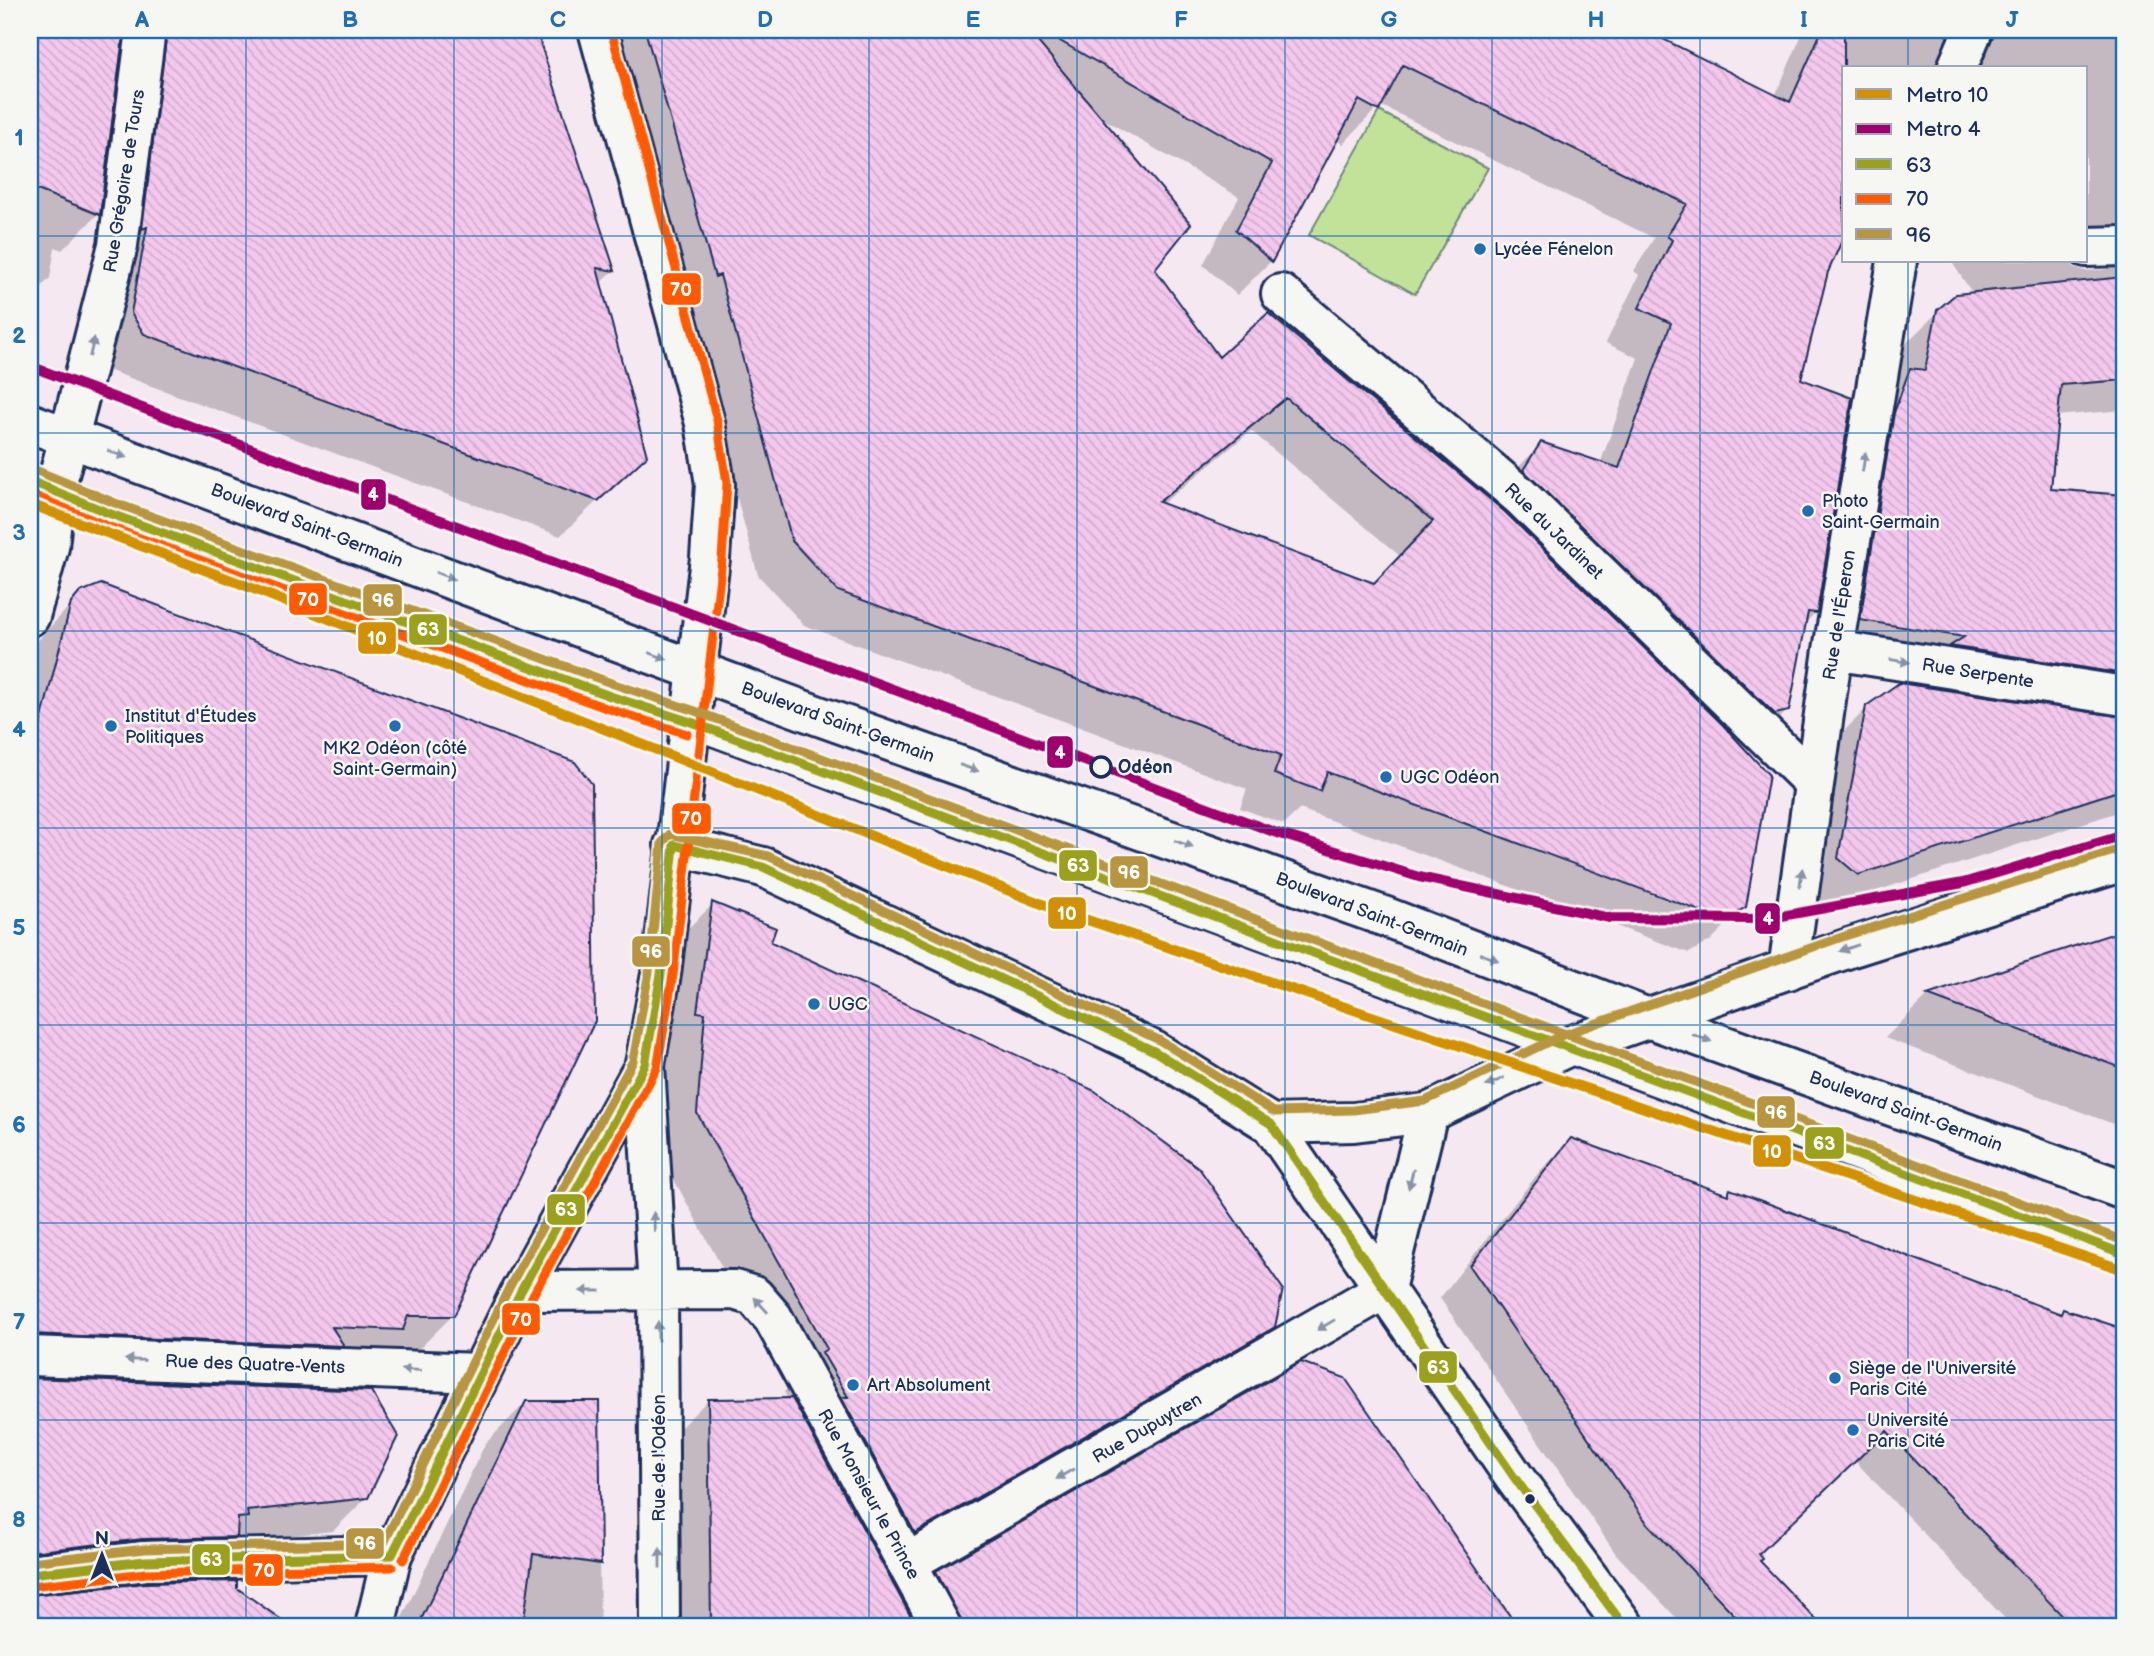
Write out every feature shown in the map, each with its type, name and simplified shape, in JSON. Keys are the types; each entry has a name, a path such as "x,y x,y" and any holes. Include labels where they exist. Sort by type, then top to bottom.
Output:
{"street":[{"name":"Rue Grégoire de Tours","path":"30,616 49,547 43,485 69,437 118,245 146,30"},
{"path":"375,1626 392,1555 479,1373 645,1065 661,974 674,845 697,671 715,484 705,423 598,30"},
{"path":"1958,66 1973,30"},
{"path":"2088,247 2124,246"},
{"name":"Rue de l'Éperon","path":"1787,970 1833,650 1898,262"},
{"name":"Rue du Jardinet","path":"1281,293 1520,496 1814,783"},
{"name":"Boulevard Saint-Germain","path":"30,423 697,671 1387,917 1648,1018 2124,1190"},
{"name":"Rue Serpente","path":"1833,650 2124,696"},
{"path":"674,845 763,867 1154,1051 1271,1124 1609,1621"},
{"path":"1271,1124 1354,1122 1428,1113 1567,1047 1787,970 2124,860"},
{"name":"Rue de l'Odéon","path":"645,1065 658,1290 660,1626"},
{"path":"1385,1289 1428,1113"},
{"name":"Rue Dupuytren","path":"907,1563 1385,1289"},
{"path":"521,1291 658,1290"},
{"name":"Rue Monsieur le Prince","path":"658,1290 734,1290 754,1296 773,1318 941,1626"},
{"name":"Rue des Quatre-Vents","path":"30,1356 479,1373"},
{"path":"30,1574 145,1561 392,1555"}],"lane":[{"path":"43,485 124,519 610,696 691,722 2124,1254"}],"green space":[{"path":"1379,111 1488,168 1415,294 1309,235"}],"building":[{"path":"30,30 124,30 100,215 30,187"},
{"path":"167,30 536,30 615,271 597,268 647,456 598,501 144,334 131,313 147,227 142,229"},
{"path":"645,30 1028,30 1191,224 1155,269 1219,357 1268,313 1505,512 1722,724 1769,775 1746,907 1724,920 1327,772 1320,791 1274,774 1281,755 838,591 792,541 720,275 715,277","holes":["1286,398 1433,521 1374,583 1159,502"]},
{"path":"1041,30 1645,30 1790,102 1822,30 1844,30 1842,240 1828,272 1801,379 1852,398 1817,613 1808,612 1789,711 1775,714 1523,470 1541,442 1619,468 1671,323 1639,308 1672,240 1667,236 1687,204 1403,65 1379,111 1359,100 1272,262 1236,230 1272,163"},
{"path":"2124,277 2124,380 2061,385 2051,489 2124,495 2124,674 1950,646 1964,637 1860,620 1894,413 1910,368 1925,370 1937,310 1956,294"},
{"path":"101,584 575,762 592,784 595,1021 454,1316 408,1316 403,1330 332,1327 344,1346 30,1334 30,765 71,603 80,592"},
{"path":"1899,683 2124,717 2124,789 1858,875 1838,858 1866,706"},
{"path":"712,902 776,928 771,942 1095,1091 1199,1168 1283,1289 1275,1327 915,1533 841,1397 848,1397 822,1352 827,1349 697,1113 705,1013 697,1012"},
{"path":"2124,930 2124,1069 1927,995 2056,952"},
{"name":"Université Paris Cité","path":"1571,1138 1728,1195 1730,1189 2061,1314 2063,1309 2124,1329 2124,1626 2072,1626 1887,1431 1759,1554 1763,1559 1760,1561 1822,1626 1745,1626 1647,1523 1470,1266"},
{"path":"1301,1362 1345,1378 1517,1626 963,1626 936,1571"},
{"path":"30,1378 371,1391 398,1436 368,1498 247,1511 248,1517 238,1518 237,1537 143,1539 30,1552"},
{"path":"792,1398 916,1626 711,1626 708,1399"},
{"path":"526,1401 599,1401 601,1564 533,1554 523,1626 418,1626"},
{"path":"237,1581 237,1588 290,1626 30,1626 30,1595 146,1583"}],"metro line":[{"name":"4","path":"30,366 1274,832 1419,877 1610,918 1765,919 1963,883 2124,835"},
{"name":"10","path":"30,504 234,581 1052,908 2124,1270"}],"transit line":[{"name":"70","path":"403,1560 532,1297 657,1068 673,975 722,559 727,483 717,420 611,30"},
{"name":"96","path":"35,470 115,503 695,711 2124,1241"},
{"name":"63","path":"30,481 111,514 610,696 691,722 2124,1254"},
{"name":"70","path":"30,494 107,526 606,708 687,734"},
{"name":"96","path":"30,1562 145,1549 384,1543 510,1286 633,1061 649,972 662,843 670,834 768,856 1159,1040 1274,1112 1353,1110 1425,1101 1563,1035 1845,936 2120,849"},
{"name":"63","path":"674,845 763,867 1154,1051 1271,1124 1514,1477 1624,1626"},
{"name":"63","path":"392,1555 521,1291 645,1065 661,974 674,845"},
{"name":"63","path":"30,1574 145,1561 392,1555"},
{"name":"70","path":"31,1586 146,1573 392,1567"}],"place":[{"name":"Lycée Fénelon","path":"1480,249"},
{"name":"Photo Saint-Germain","path":"1808,511"},
{"name":"Institut d'Études Politiques","path":"111,726"},
{"name":"MK2 Odéon (côté Saint-Germain)","path":"395,726"},
{"name":"Odéon","path":"1101,767"},
{"name":"UGC Odéon","path":"1386,777"},
{"name":"UGC","path":"814,1004"},
{"name":"Siège de l'Université Paris Cité","path":"1835,1378"},
{"name":"Art Absolument","path":"853,1385"},
{"name":"Université Paris Cité","path":"1853,1430"}]}
